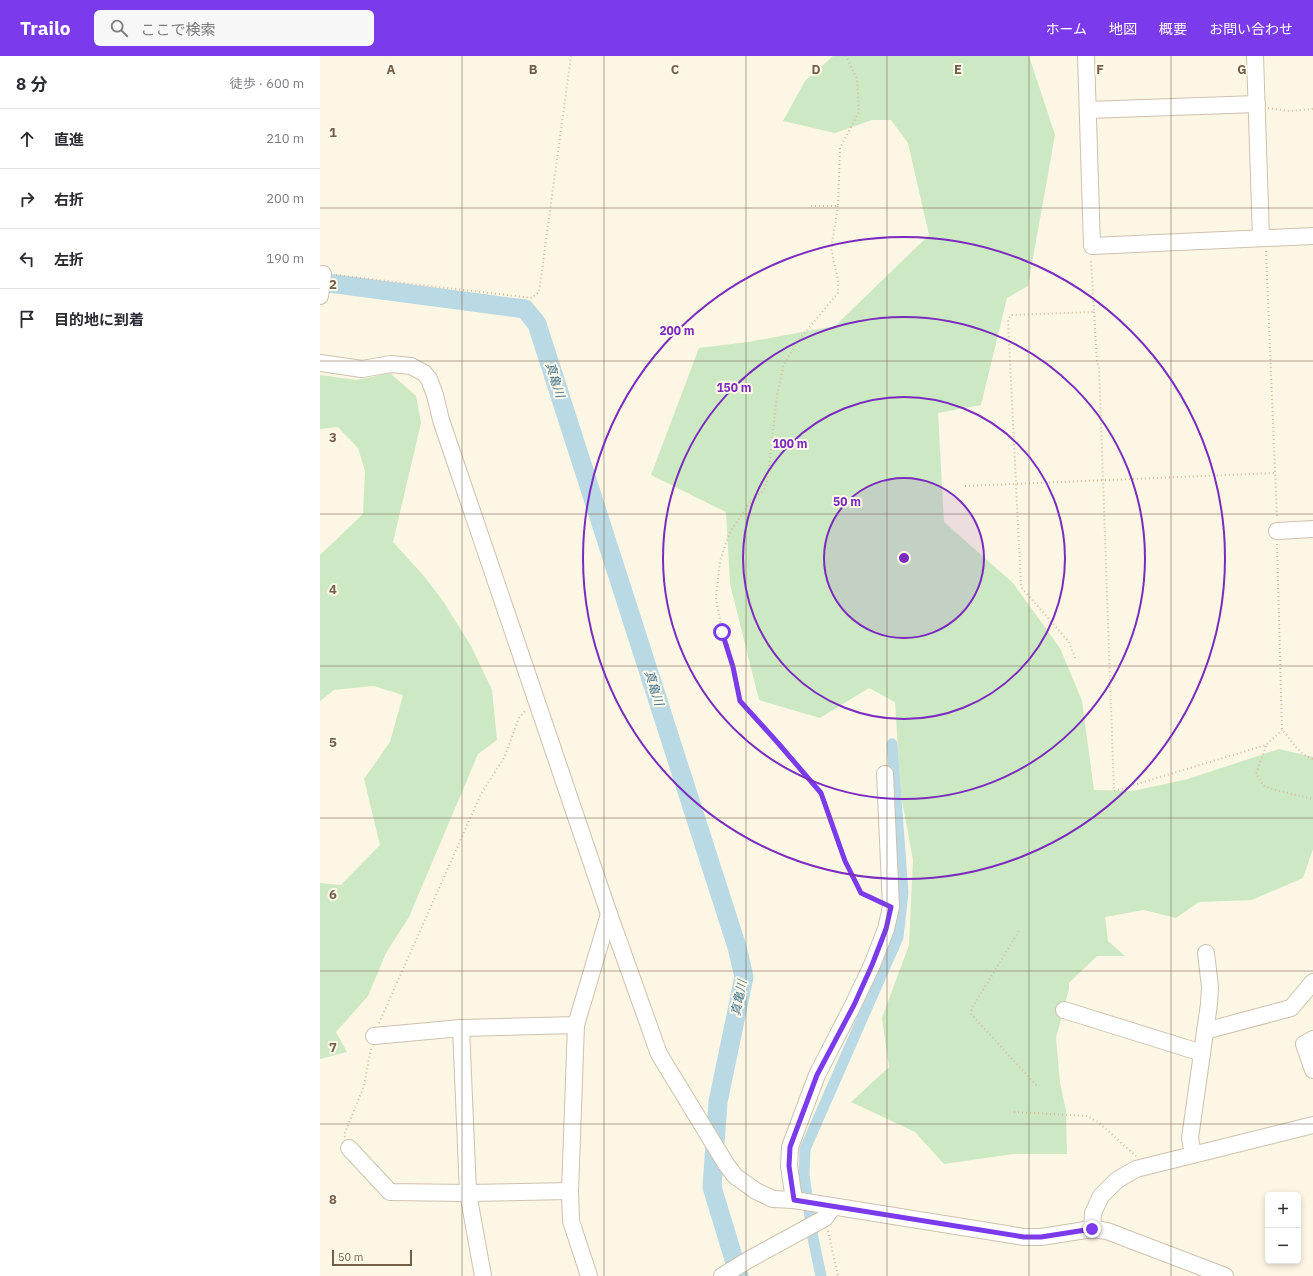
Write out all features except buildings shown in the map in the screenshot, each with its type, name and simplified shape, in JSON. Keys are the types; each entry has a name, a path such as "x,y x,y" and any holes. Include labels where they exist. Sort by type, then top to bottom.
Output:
{"street":[{"path":"1086,56 1092,246 1313,236"},
{"path":"1255,56 1264,238"},
{"path":"1088,110 1257,104"},
{"path":"320,296 322,274"},
{"path":"320,363 362,369 391,364 411,366 424,372 429,379 444,428 536,700 609,914 659,1054 726,1164 735,1176 756,1191 773,1198 794,1200 829,1212 1024,1237 1041,1237 1092,1229 1107,1231 1225,1276"},
{"path":"1277,531 1313,529"},
{"path":"794,1200 789,1166 790,1147 817,1075 854,1005 872,965 886,929 891,907 885,774"},
{"path":"589,1276 571,1221 570,1190 576,1025 609,914"},
{"path":"1193,1154 1190,1138 1210,1004 1210,987 1206,953"},
{"path":"1205,1031 1291,1008 1313,982"},
{"path":"1064,1010 1202,1053"},
{"path":"374,1036 461,1028 576,1025"},
{"path":"461,1028 468,1193 483,1276"},
{"path":"1313,1039 1304,1044 1313,1070"},
{"path":"1092,1229 1093,1213 1101,1196 1116,1180 1136,1169 1313,1125"},
{"path":"349,1148 390,1192 468,1193 570,1190"},
{"path":"722,1275 829,1212"}],"path":[{"path":"322,274 532,298 539,292 571,56"},
{"path":"846,56 857,79 859,112 840,148 838,206 830,249 838,279 838,293 797,342 784,364 777,395 768,476 764,490 748,505 729,534 720,561 716,598 722,632 733,667 740,701 821,793 845,861 861,893 891,907"},
{"path":"1257,104 1273,109 1290,111 1313,110"},
{"path":"811,206 838,206"},
{"path":"1264,238 1275,473 1282,730 1289,736 1299,751 1313,759"},
{"path":"1092,246 1091,253 1097,364 1099,367 1114,791 1266,745 1282,730"},
{"path":"1075,658 1068,642 1021,587 1008,320 1011,315 1094,312"},
{"path":"965,486 1275,473"},
{"path":"349,1148 344,1135 364,1086 374,1036 481,794 504,758 519,718 536,700"},
{"path":"1266,745 1256,774 1264,786 1274,790 1313,799"},
{"path":"1019,930 972,1008 971,1014 1037,1086"},
{"path":"1014,1112 1087,1116 1098,1122 1147,1166"},
{"path":"829,1212 838,1276"}],"green space":[{"path":"833,56 1029,56 1055,135 1028,286 1007,298 981,405 938,413 944,522 1013,583 1060,648 1082,701 1094,790 1133,791 1188,779 1279,749 1313,757 1313,849 1303,878 1252,900 1199,902 1176,918 1144,910 1105,917 1108,941 1125,956 1097,956 1069,983 1069,989 1056,1038 1060,1083 1066,1111 1067,1154 1013,1154 944,1164 915,1132 851,1102 889,1067 882,1018 909,945 913,860 901,795 895,702 869,688 820,718 759,700 730,584 726,512 651,475 699,348 748,342 835,326 929,235 908,143 891,120 872,120 835,133 783,121 805,81"},
{"path":"390,373 416,396 421,423 393,542 423,575 441,598 471,646 492,690 497,740 478,754 409,917 386,953 368,996 336,1032 347,1052 320,1059 320,883 341,885 380,845 364,779 390,742 403,695 373,686 334,690 320,701 320,555 363,514 365,471 358,448 338,427 320,429 320,375 357,380"}],"waterway":[{"name":"真亀川","path":"320,282 525,309 537,324 737,947 744,977 718,1102 712,1187 739,1276"},
{"path":"821,1276 813,1238 804,1175 805,1149 898,937 903,893 892,744"}],"route":[{"path":"722,632 733,667 740,701 821,793 845,861 861,893 891,907 886,929 872,965 854,1005 817,1075 790,1147 789,1166 794,1200 1024,1237 1041,1237 1092,1229"}]}
